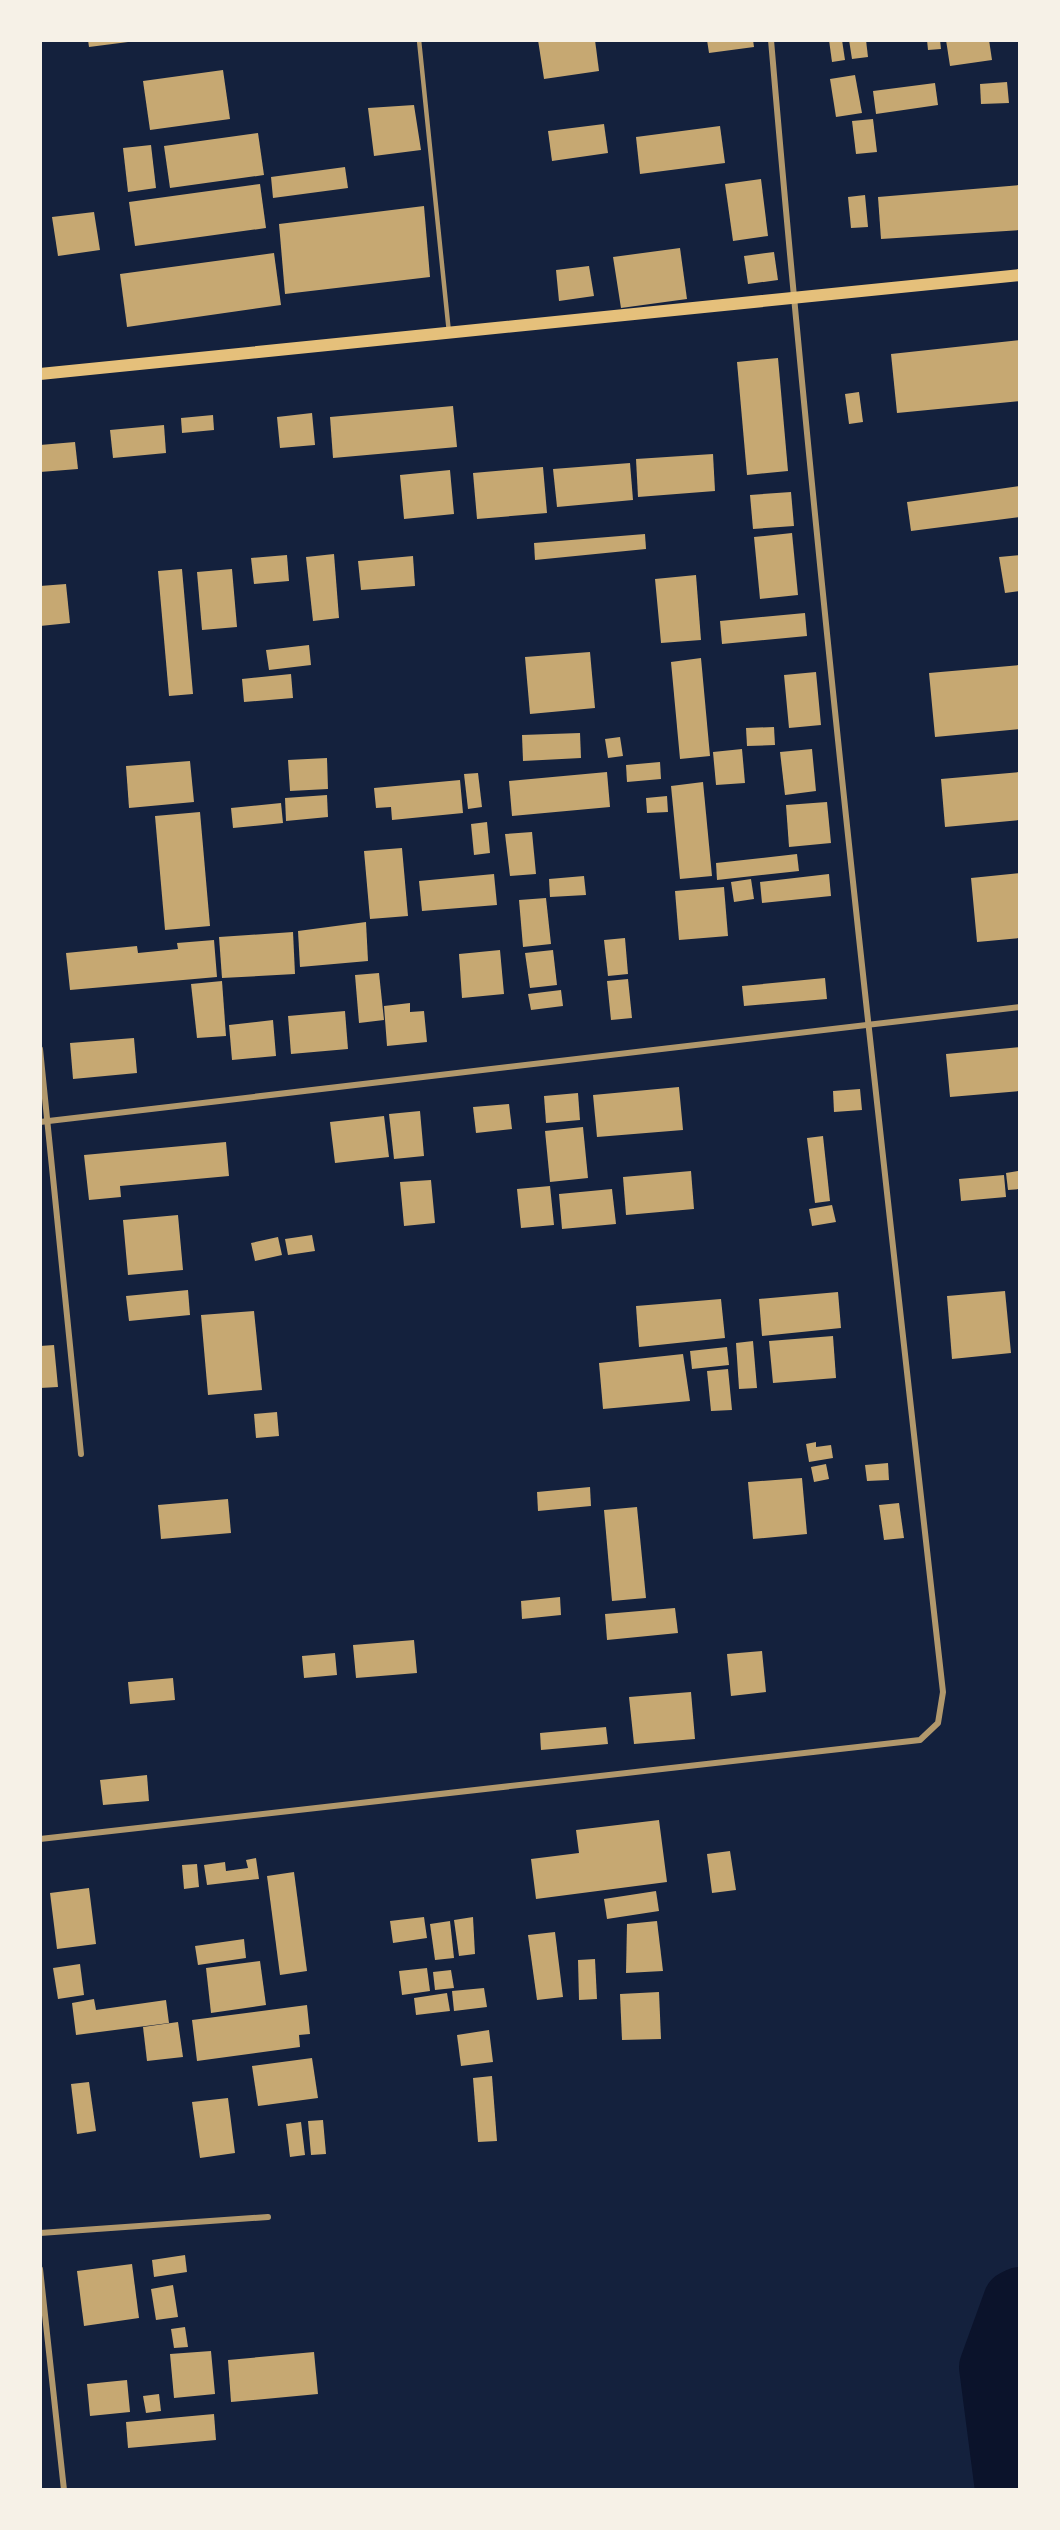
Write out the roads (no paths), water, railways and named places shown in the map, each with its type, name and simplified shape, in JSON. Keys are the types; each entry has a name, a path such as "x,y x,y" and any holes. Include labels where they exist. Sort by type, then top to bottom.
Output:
{"main road":[{"path":"40,374 1020,275"}],"street":[{"path":"40,1839 920,1740 938,1723 943,1692 868,1027 793,297 771,40"},
{"path":"40,1122 868,1027 1020,1007"},
{"path":"40,1049 50,1121 81,1454"},
{"path":"40,2233 268,2217"},
{"path":"40,2270 64,2490"}],"lane":[{"path":"419,40 449,333"}],"waterway":[{"path":"1006,2490 990,2367 1014,2301 1020,2298"}]}
